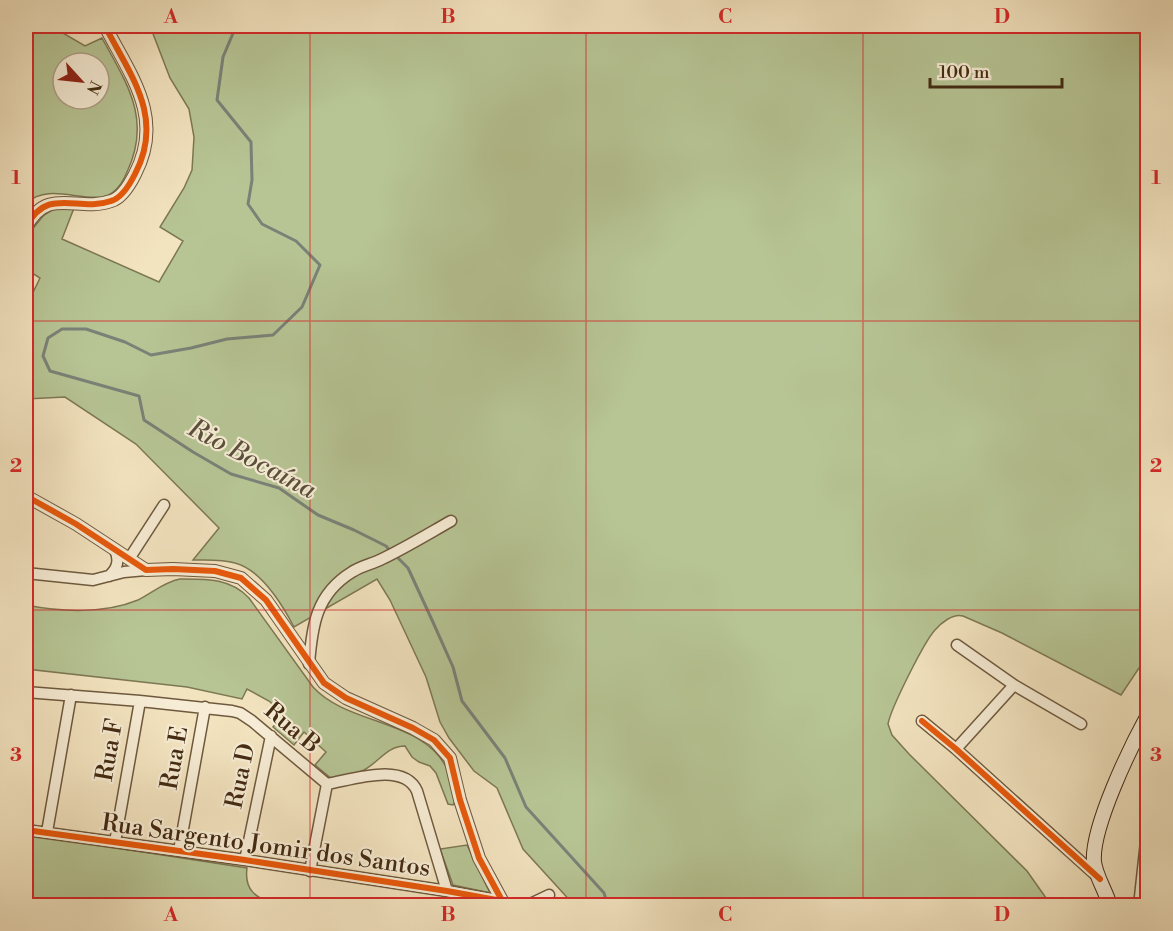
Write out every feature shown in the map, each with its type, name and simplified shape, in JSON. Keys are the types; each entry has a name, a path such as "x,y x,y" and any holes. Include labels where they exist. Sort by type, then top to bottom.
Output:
{"main road":[{"path":"1110,906 1094,860 1099,830 1132,744 1148,715"}],"street":[{"path":"26,227 34,214 50,204 63,201 100,203 114,200 130,183 141,161 147,129 142,97 105,26"},
{"path":"26,496 76,524 146,570"},
{"path":"129,560 164,504"},
{"path":"309,664 315,618 322,603 336,585 349,574 382,559 451,521"},
{"path":"109,577 118,562 115,550"},
{"path":"26,573 93,580 124,572 173,569 215,571 241,578 266,600 319,678 338,694 420,732 444,749 450,758 478,858 503,903"},
{"path":"957,645 1014,685 1081,724"},
{"path":"956,749 1014,685"},
{"name":"Rua B","path":"26,692 140,700 240,713 327,784 389,774 403,776 417,791 447,891"},
{"path":"46,832 71,695"},
{"name":"Rua F","path":"115,842 140,700"},
{"name":"Rua E","path":"179,850 205,707"},
{"path":"922,721 1100,879"},
{"name":"Rua D","path":"245,860 271,736"},
{"path":"310,871 327,784"},
{"path":"1139,906 1145,876 1148,823"},
{"name":"Rua Sargento Jomir dos Santos","path":"26,830 245,860 447,891 503,903"},
{"path":"526,906 549,895"}],"green space":[{"path":"26,26 51,26 85,46 102,38 109,51 51,51 51,111 111,111 111,54 127,87 137,118 134,153 125,176 117,188 102,197 44,194 26,203"},
{"path":"150,26 1147,26 1147,656 1121,695 1002,633 963,616 955,616 940,624 930,637 901,690 888,724 892,735 909,754 1027,871 1051,905 574,905 523,849 497,788 474,771 449,738 440,722 426,677 390,600 377,579 294,627 270,589 245,567 230,562 193,560 219,528 136,444 65,397 26,399 26,307 40,278 26,269 26,241 44,215 54,209 74,208 62,239 159,282 183,241 160,227 184,188 192,170 194,137 189,109 170,78"},
{"path":"180,579 217,581 242,591 313,687 328,700 405,732 423,741 437,754 448,771 455,802 453,805 448,804 436,773 430,766 412,757 405,746 388,751 364,770 332,779 315,765 326,752 304,732 294,745 273,727 283,714 269,701 247,689 242,699 187,687 26,669 26,605 68,610 111,608 138,600 163,585"},
{"path":"26,834 247,868 247,882 253,892 275,905 26,906"},
{"path":"467,845 490,893 453,885 440,849"}],"waterway":[{"name":"Rio Bocaína","path":"234,26 223,57 217,100 251,142 252,180 248,204 262,224 296,241 320,265 302,307 273,335 227,339 151,355 125,342 86,329 62,329 48,338 43,356 50,371 139,396 144,420 193,452 231,474 279,488 318,515 386,546 391,552"},
{"name":"Rio Bocaína","path":"396,556 408,568 432,620 453,667 462,701 505,758 526,807 604,893 608,906"}],"cycle path":[{"path":"26,227 35,214 54,203 99,204 111,201 122,194 135,174 143,153 146,134 145,115 141,97 133,79 105,26"},
{"path":"26,496 76,524 146,570 215,571 241,578 266,600 324,683 346,698 434,740 450,758 460,800 479,858 505,906"},
{"path":"922,721 1100,879"},
{"path":"26,830 245,860 502,901"}]}
